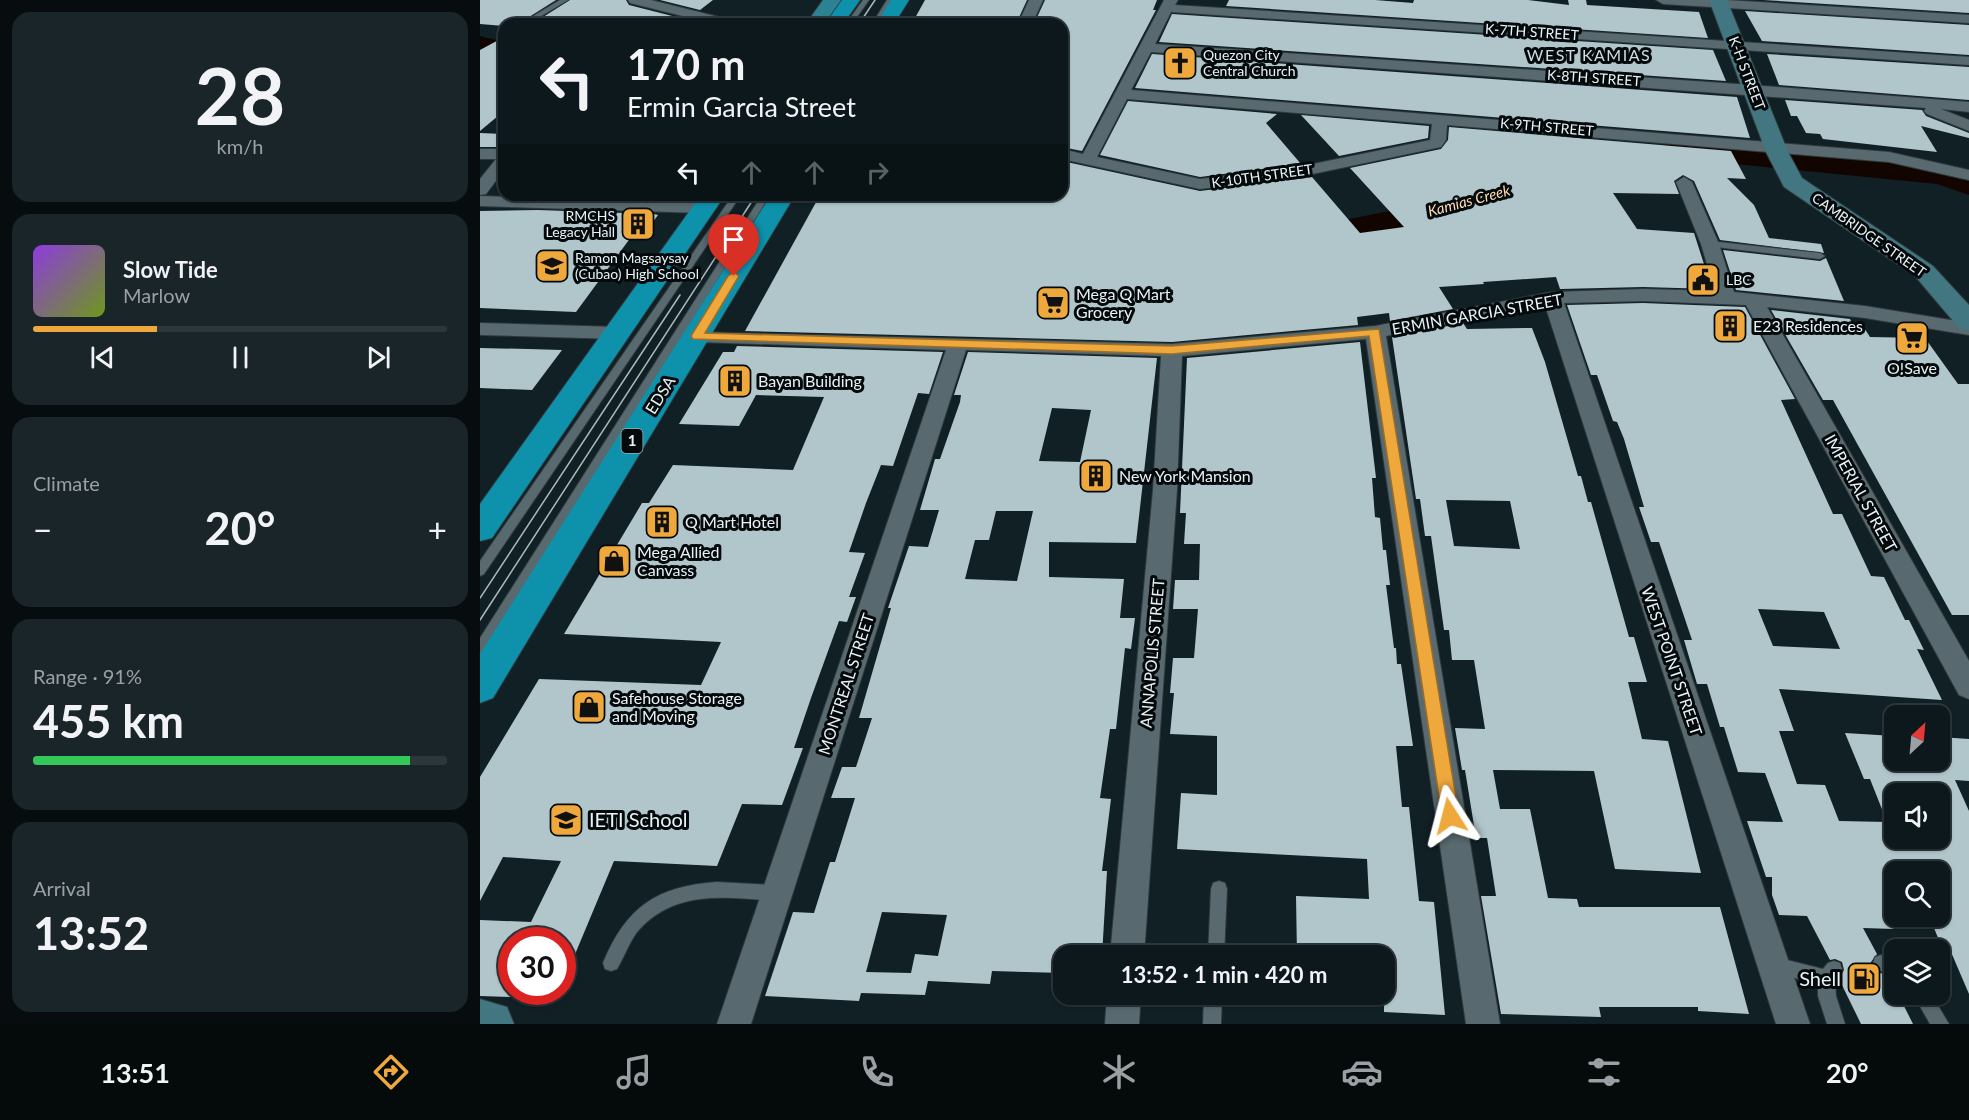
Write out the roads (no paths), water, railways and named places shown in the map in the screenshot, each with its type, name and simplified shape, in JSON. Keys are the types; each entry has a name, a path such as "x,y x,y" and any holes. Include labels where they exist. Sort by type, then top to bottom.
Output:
{"highway":[{"path":"838,18 851,0"},
{"path":"889,18 900,0"},
{"name":"EDSA","path":"480,687 779,201"},
{"path":"480,529 490,499 614,338 708,202"}],"main road":[{"path":"819,18 832,0"},
{"path":"896,18 907,0"}],"street":[{"path":"635,0 707,18"},
{"path":"1028,18 1036,0"},
{"path":"1663,0 1969,19"},
{"name":"K-H STREET","path":"1719,2 1779,156"},
{"path":"1088,159 1169,4"},
{"name":"K-7TH STREET","path":"1169,4 1969,61"},
{"name":"K-8TH STREET","path":"1148,48 1752,89 1969,107"},
{"name":"K-9TH STREET","path":"1122,94 1440,119 1779,156 1889,157 1969,175"},
{"path":"1910,102 1969,126"},
{"name":"K-10TH STREET","path":"1068,155 1185,183 1236,182 1369,160 1436,144 1440,119"},
{"path":"480,154 498,154"},
{"name":"CAMBRIDGE STREET","path":"1779,156 1792,182 1924,271 1969,322"},
{"path":"480,190 498,167"},
{"path":"1684,182 1710,244 1726,297"},
{"path":"480,201 708,202"},
{"name":"ERMIN GARCIA STREET","path":"697,336 1172,350 1375,332 1552,298 1643,295 1726,297 1865,312 1969,329"},
{"name":"WEST POINT STREET","path":"1552,298 1793,1024"},
{"name":"IMPERIAL STREET","path":"1753,300 1946,634 1969,687"},
{"path":"480,329 614,338"},
{"path":"1375,332 1483,1024"},
{"path":"480,340 614,338"},
{"name":"MONTREAL STREET","path":"734,1024 958,344"},
{"name":"ANNAPOLIS STREET","path":"1128,945 1165,490 1172,350"},
{"path":"1122,1024 1123,1005"},
{"path":"480,1023 490,1024"}],"lane":[{"path":"534,18 565,0"},
{"path":"853,18 866,0"},
{"path":"879,18 890,0"},
{"path":"480,571 733,201"},
{"path":"480,649 762,201"},
{"path":"1710,244 1820,256"},
{"path":"611,963 632,926 652,906 679,893 702,889 777,894"},
{"path":"1216,945 1219,889"},
{"path":"1774,964 1830,974 1827,996 1836,1024"},
{"path":"1212,1024 1213,1005"},
{"path":"1928,1005 1940,1024"}],"waterway":[{"name":"Kamias Creek","path":"480,44 498,48"},
{"name":"Kamias Creek","path":"1674,151 1852,165 1942,176 1969,186"},
{"name":"Kamias Creek","path":"1296,240 1453,207"}],"tram line":[{"path":"863,18 875,0"},
{"path":"480,620 752,201"},
{"path":"480,598 680,295"}],"place":[{"name":"Quezon City Central Church","path":"1180,63"},
{"name":"RMCHS Legacy Hall","path":"638,224"},
{"name":"Ramon Magsaysay (Cubao) High School","path":"552,266"},
{"name":"LBC","path":"1703,280"},
{"name":"Mega Q Mart Grocery","path":"1053,303"},
{"name":"E23 Residences","path":"1730,326"},
{"name":"O!Save","path":"1912,338"},
{"name":"Bayan Building","path":"735,381"},
{"name":"New York Mansion","path":"1096,476"},
{"name":"Q Mart Hotel","path":"662,522"},
{"name":"Mega Allied Canvass","path":"614,561"},
{"name":"Safehouse Storage and Moving","path":"589,707"},
{"name":"IETI School","path":"566,820"},
{"name":"Shell","path":"1864,979"}],"district":[{"name":"WEST KAMIAS","path":"1589,55"}]}
